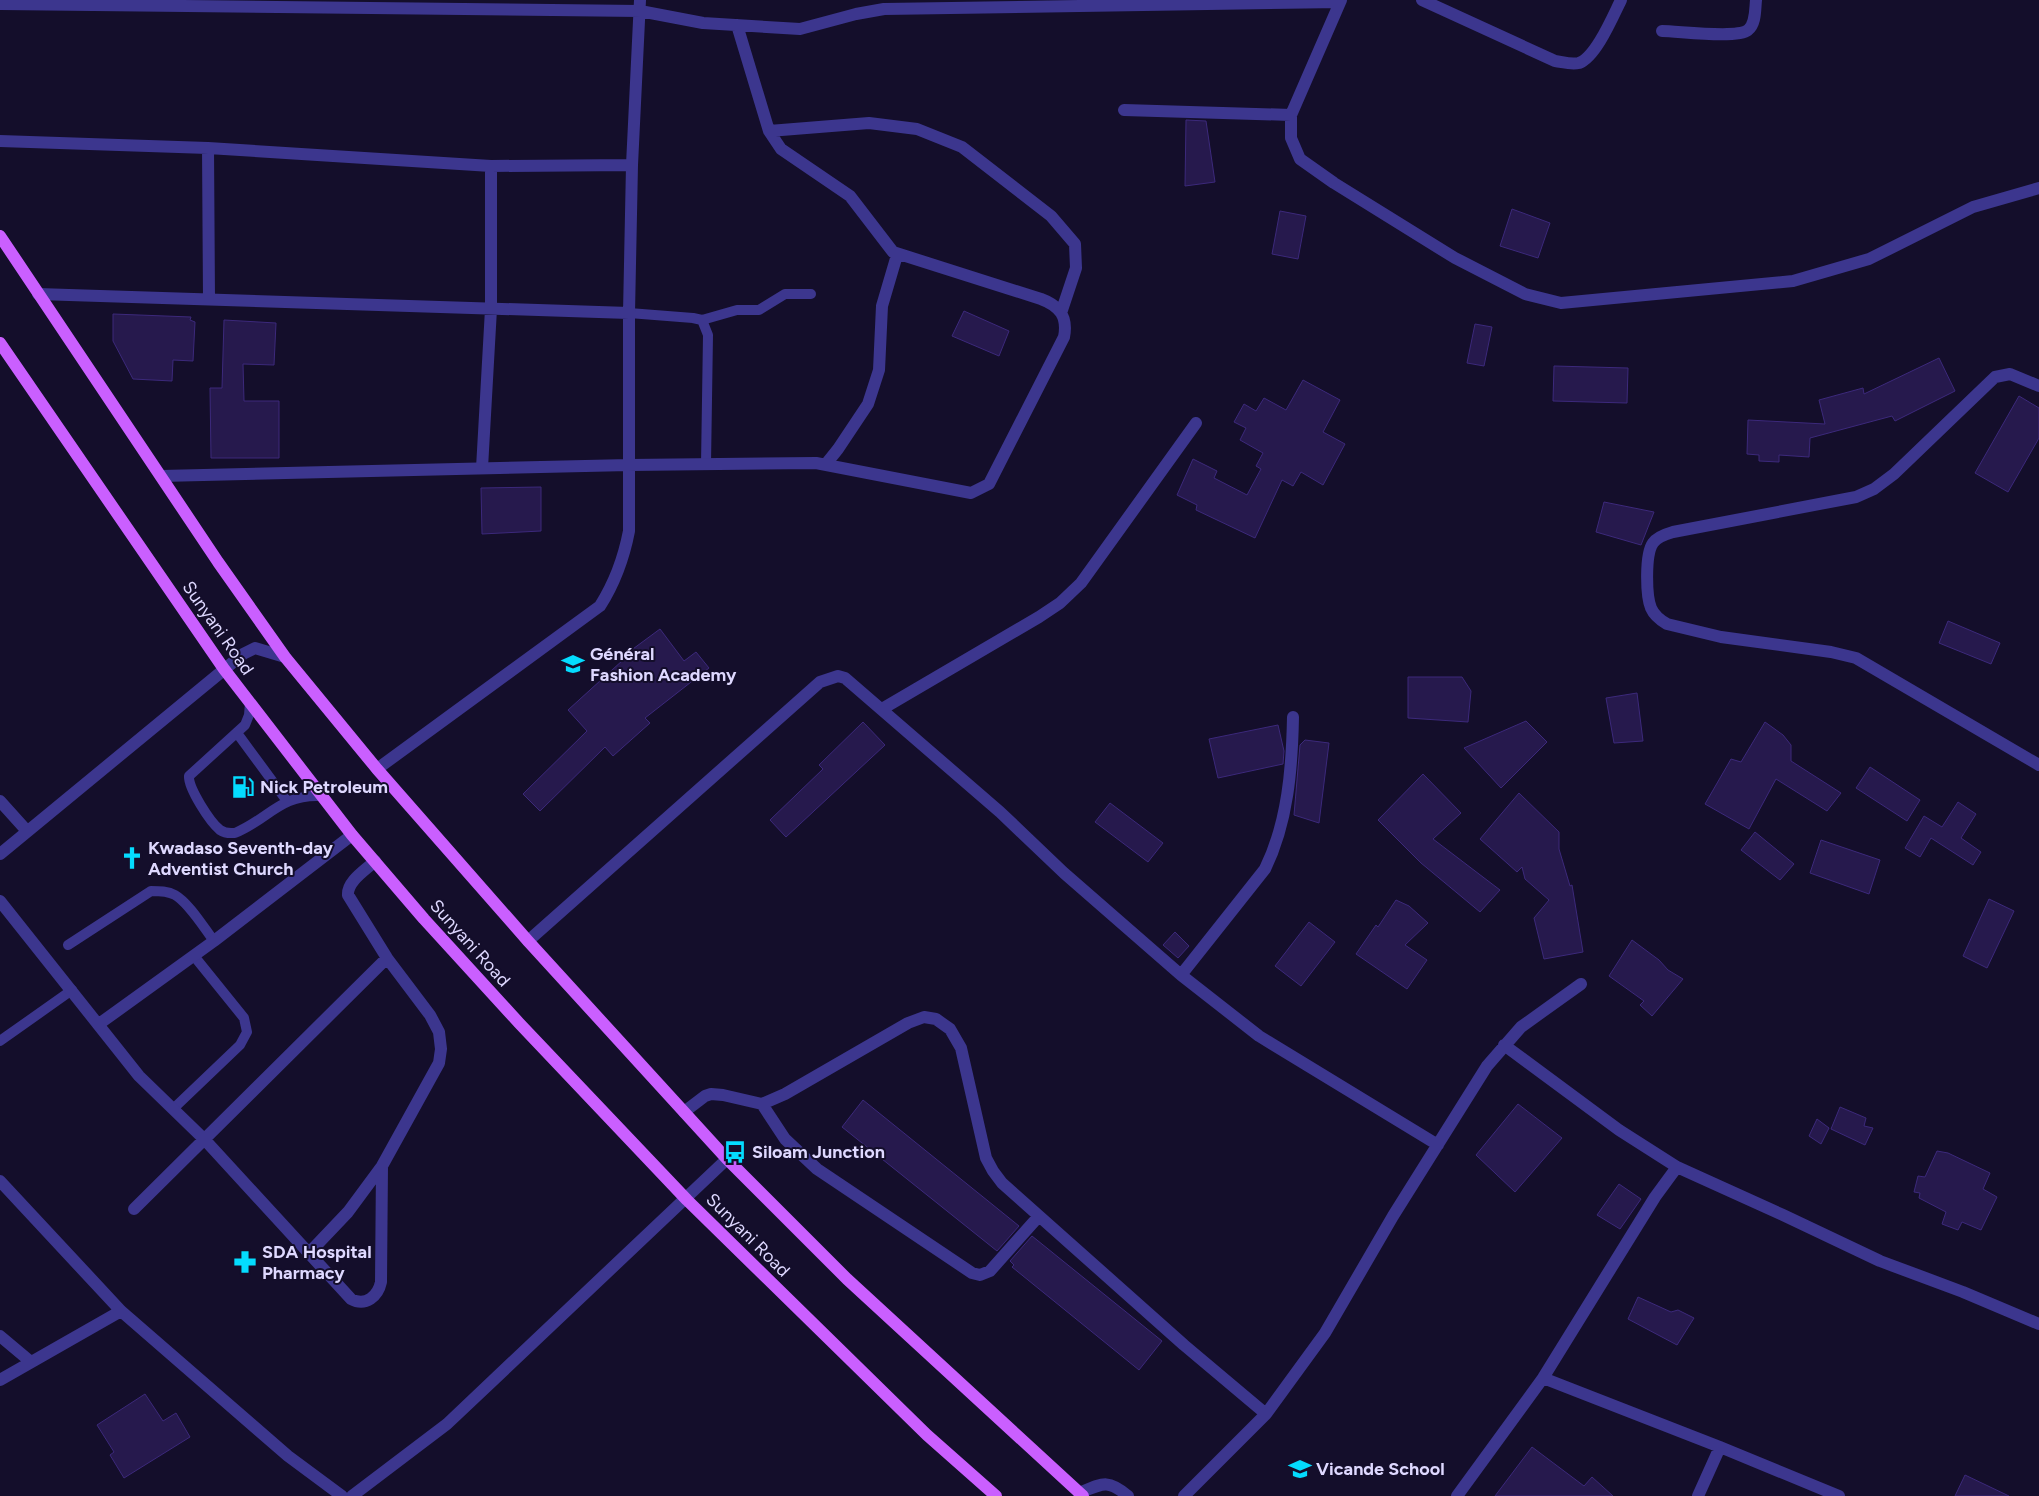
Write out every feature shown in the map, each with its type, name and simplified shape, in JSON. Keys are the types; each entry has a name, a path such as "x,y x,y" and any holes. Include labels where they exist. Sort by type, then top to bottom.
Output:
{"main road":[{"path":"0,236 218,562 285,657 377,769 528,941 728,1160 847,1280 1081,1494"},
{"name":"Sunyani Road","path":"0,343 224,669 352,835 519,1023 687,1200 927,1435 996,1496"}],"street":[{"path":"1422,0 1555,61 1570,64 1583,61 1598,44 1621,0"},
{"path":"1662,31 1736,35 1748,30 1753,21 1756,0"},
{"path":"0,4 640,5 703,23 800,29 856,14 884,9 1341,1 1291,115 1291,138 1300,159 1334,183 1464,262 1526,294 1561,303 1793,281 1870,259 1973,207 2039,188"},
{"path":"377,769 600,606 625,551 629,532 629,313 632,165 640,5"},
{"path":"161,476 629,465 826,464 971,493 989,484 1064,337 1066,326 1061,312 1053,304 1041,299 897,255 888,248 850,196 780,149 769,130 737,25"},
{"path":"1124,110 1291,115"},
{"path":"769,130 869,123 917,129 962,147 1052,216 1074,244 1076,268 1061,312"},
{"path":"0,141 208,148 492,166 632,165"},
{"path":"208,148 210,299"},
{"path":"482,468 491,309 492,166"},
{"path":"826,464 868,404 879,370 882,306 897,255"},
{"path":"38,294 629,313"},
{"path":"2039,386 2010,374 1995,377 1894,474 1874,489 1856,497 1673,532 1661,537 1653,543 1648,555 1648,599 1652,610 1660,620 1667,624 1722,638 1831,652 1856,658 2039,765"},
{"path":"882,709 1060,603 1081,583 1196,423"},
{"path":"0,854 243,654 255,648 285,657"},
{"path":"528,941 820,682 838,676 845,678 882,709 1000,812 1064,873 1181,975 1259,1036 1438,1145"},
{"path":"1181,975 1265,869 1272,855 1290,783 1293,717"},
{"path":"0,801 27,830"},
{"path":"99,1024 194,956 352,835"},
{"path":"309,1253 348,1212 382,1166 439,1063 441,1049 439,1032 430,1015 387,958 348,895 348,889 351,884 375,861"},
{"path":"0,900 139,1076 205,1140 351,1299 356,1302 366,1302 379,1291 381,1282 382,1166"},
{"path":"134,1210 387,958"},
{"path":"1184,1496 1266,1414 1325,1333 1393,1216 1487,1066 1521,1027 1581,984"},
{"path":"684,1112 705,1096 711,1094 723,1094 762,1104 785,1094 908,1023 924,1017 936,1019 950,1029 960,1048 986,1158 1002,1184 1266,1414"},
{"path":"1504,1045 1619,1130 1676,1167 1880,1261 1963,1292 2039,1324"},
{"path":"762,1104 785,1139 817,1169 972,1273 980,1275 990,1271 1039,1216"},
{"path":"352,1496 447,1424 728,1160"},
{"path":"1457,1496 1543,1378 1655,1197 1676,1167"},
{"path":"0,1180 121,1311 288,1456 342,1496"},
{"path":"0,1380 121,1311"},
{"path":"0,1336 31,1362"},
{"path":"1543,1378 1839,1496"},
{"path":"1698,1496 1720,1447"},
{"path":"1081,1494 1099,1485 1109,1484 1116,1486 1128,1496"}],"lane":[{"path":"629,313 702,320 737,310 759,310 785,294 811,294"},
{"path":"702,320 708,334 706,464"},
{"path":"250,702 249,716 245,725 189,776 188,782 191,790 219,829 227,834 242,830 287,801 307,795 322,796"},
{"path":"237,733 287,801"},
{"path":"68,945 151,890 164,891 175,895 187,906 214,941"},
{"path":"173,1109 240,1045 247,1032 244,1018 194,956"},
{"path":"0,1041 72,990"}],"building":[{"path":"1186,120 1206,121 1215,182 1185,186"},
{"path":"1512,209 1550,223 1538,258 1500,246"},
{"path":"1280,211 1306,216 1298,259 1272,254"},
{"path":"964,311 1009,331 999,356 952,336"},
{"path":"113,314 191,317 190,320 195,322 193,361 173,360 172,381 133,379 113,341"},
{"path":"224,320 276,323 274,365 243,364 244,401 279,401 279,458 211,458 210,388 222,388"},
{"path":"1475,324 1492,327 1484,366 1467,363"},
{"path":"1939,358 1955,391 1895,421 1892,416 1810,438 1809,457 1779,455 1779,462 1759,461 1759,455 1747,454 1748,420 1825,424 1819,400 1863,388 1864,394"},
{"path":"1554,366 1628,368 1627,403 1553,401"},
{"path":"1303,380 1340,400 1323,432 1345,444 1323,485 1301,472 1293,486 1282,480 1255,538 1196,510 1197,505 1177,495 1193,459 1217,471 1214,478 1247,495 1261,469 1256,466 1263,453 1240,440 1246,428 1234,422 1244,404 1256,411 1264,398 1286,410"},
{"path":"2019,396 2039,408 2039,438 2008,492 1975,473"},
{"path":"541,487 541,531 482,534 481,488"},
{"path":"1604,502 1654,512 1641,545 1596,532"},
{"path":"1948,621 2000,643 1991,664 1939,643"},
{"path":"660,629 684,661 696,652 709,668 645,718 650,723 613,756 605,747 540,811 523,794 587,731 568,710 623,660 622,657"},
{"path":"1408,677 1462,677 1471,691 1468,722 1408,718"},
{"path":"1637,693 1643,741 1614,743 1606,698"},
{"path":"1526,721 1547,742 1501,788 1464,748"},
{"path":"863,722 885,745 786,837 770,820 823,769 819,765"},
{"path":"1765,722 1783,735 1791,745 1791,761 1841,793 1827,811 1776,779 1749,829 1705,804 1731,759 1741,762"},
{"path":"1278,725 1284,751 1283,764 1218,778 1209,739"},
{"path":"1305,740 1329,743 1319,823 1294,815 1300,745"},
{"path":"1870,767 1920,800 1907,821 1856,788"},
{"path":"1423,774 1461,813 1433,839 1500,890 1480,912 1421,863 1378,820"},
{"path":"1519,793 1559,832 1559,849 1570,886 1572,885 1583,952 1544,959 1534,918 1549,900 1525,879 1522,867 1517,872 1480,839"},
{"path":"1958,802 1976,814 1961,838 1981,852 1973,865 1931,838 1920,857 1905,848 1924,816 1942,827"},
{"path":"1110,803 1163,843 1148,862 1095,822"},
{"path":"1755,832 1794,864 1780,880 1741,850"},
{"path":"1821,840 1880,860 1869,894 1810,873"},
{"path":"1989,899 2014,911 1987,968 1963,956"},
{"path":"1396,900 1409,906 1428,923 1405,945 1427,960 1407,989 1356,954 1376,925 1378,927"},
{"path":"1309,922 1335,942 1301,986 1275,966"},
{"path":"1175,932 1189,946 1178,958 1163,945"},
{"path":"1632,940 1659,960 1668,970 1683,979 1652,1016 1640,1005 1644,1001 1609,976"},
{"path":"863,1100 1019,1226 997,1251 842,1127"},
{"path":"1518,1104 1562,1138 1515,1192 1476,1155"},
{"path":"1840,1107 1866,1118 1864,1126 1873,1128 1865,1145 1831,1129"},
{"path":"1817,1119 1829,1128 1821,1144 1809,1136"},
{"path":"1937,1151 1948,1153 1990,1173 1983,1189 1997,1197 1981,1230 1962,1222 1958,1230 1942,1224 1946,1212 1919,1198 1920,1193 1914,1192 1918,1176 1925,1177"},
{"path":"1619,1184 1641,1199 1620,1229 1597,1215"},
{"path":"1032,1236 1162,1341 1139,1370 1012,1267 1014,1265 1010,1261"},
{"path":"1638,1297 1671,1312 1678,1310 1694,1318 1677,1345 1628,1319"},
{"path":"145,1394 163,1421 176,1413 190,1437 124,1478 110,1455 114,1452 97,1425"},
{"path":"1532,1447 1584,1486 1592,1477 1613,1496 1495,1496"},
{"path":"1965,1475 2009,1496 1955,1496"}],"place":[{"name":"Général Fashion Academy","path":"573,664"},
{"name":"Nick Petroleum","path":"243,787"},
{"name":"Kwadaso Seventh-day Adventist Church","path":"132,858"},
{"name":"Siloam Junction","path":"735,1152"},
{"name":"SDA Hospital Pharmacy","path":"245,1262"},
{"name":"Vicande School","path":"1300,1469"}]}
